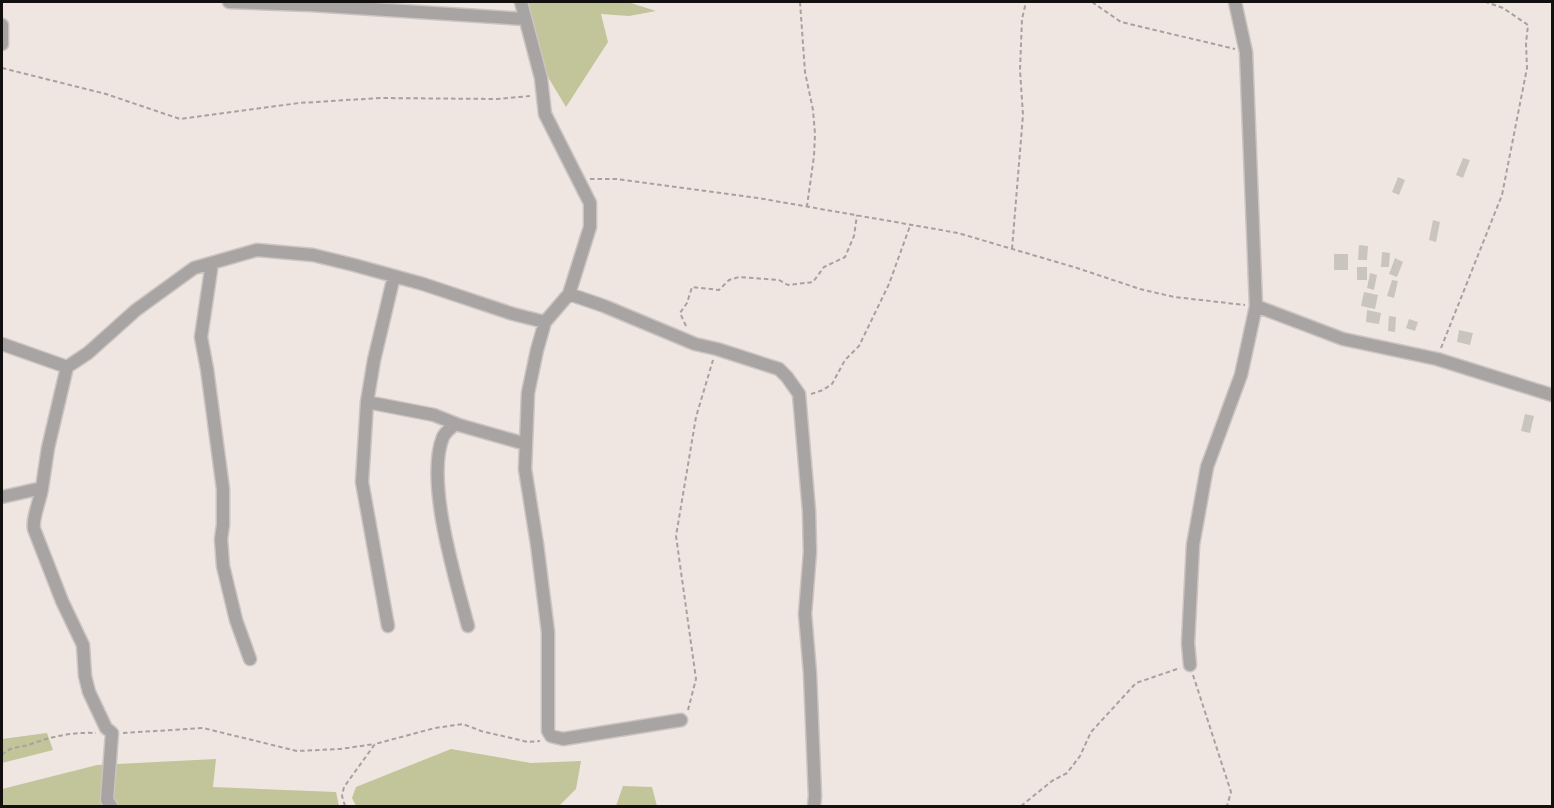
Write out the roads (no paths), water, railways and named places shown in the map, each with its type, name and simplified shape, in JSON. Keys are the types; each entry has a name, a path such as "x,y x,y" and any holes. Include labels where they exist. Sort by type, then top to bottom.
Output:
{"street":[{"path":"229,2 311,3 525,20"},
{"path":"521,2 541,78 545,114 590,203 591,215 590,227 569,294 545,322 528,393 525,469 548,632 548,731 551,736 557,738 681,720"},
{"path":"1190,665 1188,643 1192,545 1207,467 1241,375 1256,306 1246,52 1235,2"},
{"path":"2,25 2,44"},
{"path":"111,807 107,800 112,733 106,728 89,692 84,676 83,645 62,601 33,523 40,502 48,448 67,367 88,353 136,310 194,268 257,250 313,255 423,284 513,314 545,322"},
{"path":"212,263 201,338 223,489 224,525 221,539 223,566 236,620 250,659"},
{"path":"388,626 362,482 367,402 374,360 394,276"},
{"path":"569,294 695,344 779,369 799,394 809,511 810,552 805,614 810,673 814,807"},
{"path":"1256,306 1342,339 1437,359 1552,394"},
{"path":"2,344 67,367"},
{"path":"367,402 434,415 456,424 526,444"},
{"path":"456,424 446,432 442,439 438,479 447,548 468,626"},
{"path":"2,497 42,488"}]}
